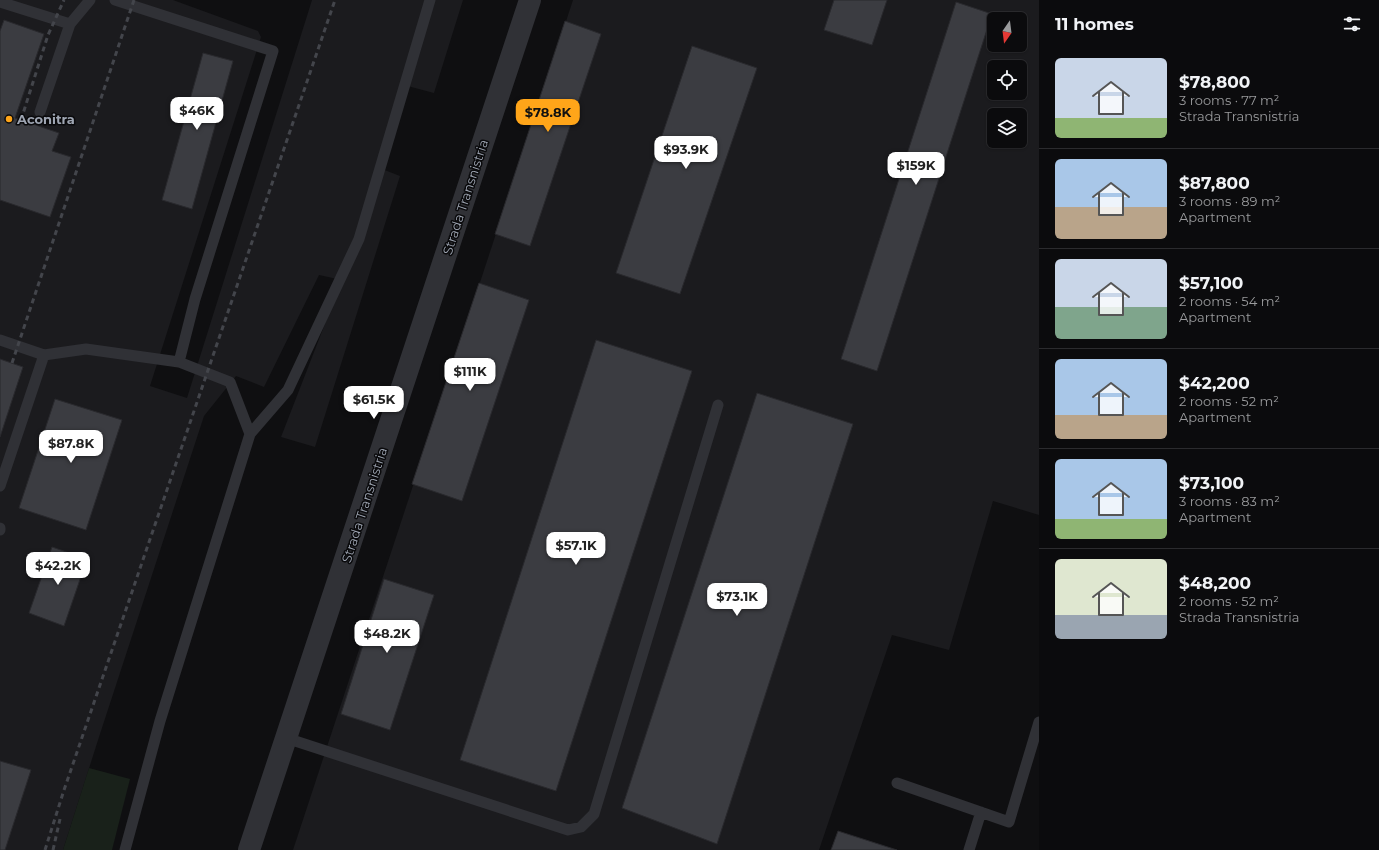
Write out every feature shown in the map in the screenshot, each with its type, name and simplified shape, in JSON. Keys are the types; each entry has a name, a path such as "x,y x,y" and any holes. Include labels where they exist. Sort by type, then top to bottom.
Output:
{"street":[{"name":"Strada Transnistria","path":"249,850 530,0"}],"lane":[{"path":"40,112 70,24 90,0"},
{"path":"115,0 273,51 195,299 179,362"},
{"path":"125,850 160,721 250,434 288,390 359,239 430,0"},
{"path":"0,2 70,24"},
{"path":"0,340 44,355 86,349 179,362 230,382 250,434"},
{"path":"0,486 44,355"},
{"path":"286,738 568,830 581,827 594,814 718,405"},
{"path":"897,784 1009,822 1039,722"},
{"path":"969,850 982,812"}],"shaded area":[{"path":"0,0 173,0 258,31 261,37 150,386 187,398 312,0 463,0 434,93 404,85 382,169 400,176 315,447 281,437 342,280 319,275 264,387 236,376 204,416 63,850 0,850"},
{"path":"573,0 1039,0 1039,515 993,501 949,650 892,635 819,850 293,850"},
{"path":"89,768 130,779 112,850 63,850"}],"building":[{"path":"834,0 887,0 872,45 824,30"},
{"path":"956,2 987,12 987,30 877,371 841,359"},
{"name":"Aconitra","path":"4,20 44,34 15,118 59,133 52,151 71,157 50,217 0,200 0,31"},
{"path":"565,21 601,34 530,246 495,234"},
{"path":"692,46 757,68 680,294 616,273"},
{"path":"203,53 233,61 192,209 162,200"},
{"path":"479,283 529,300 462,501 412,484"},
{"path":"596,340 692,371 556,791 460,760"},
{"path":"0,359 23,367 0,437"},
{"path":"757,393 853,424 717,844 622,808"},
{"path":"55,399 122,420 86,530 19,508"},
{"path":"52,547 87,559 64,626 29,613"},
{"path":"384,579 434,595 390,730 341,714"},
{"path":"0,761 31,770 5,850 0,850"},
{"path":"838,831 897,850 831,850"}],"railway":[{"path":"21,120 48,35 64,0"},
{"path":"12,363 134,0"},
{"path":"45,850 64,790 335,0"},
{"path":"53,850 60,819"}],"place":[{"name":"Aconitra","path":"9,119"}]}
